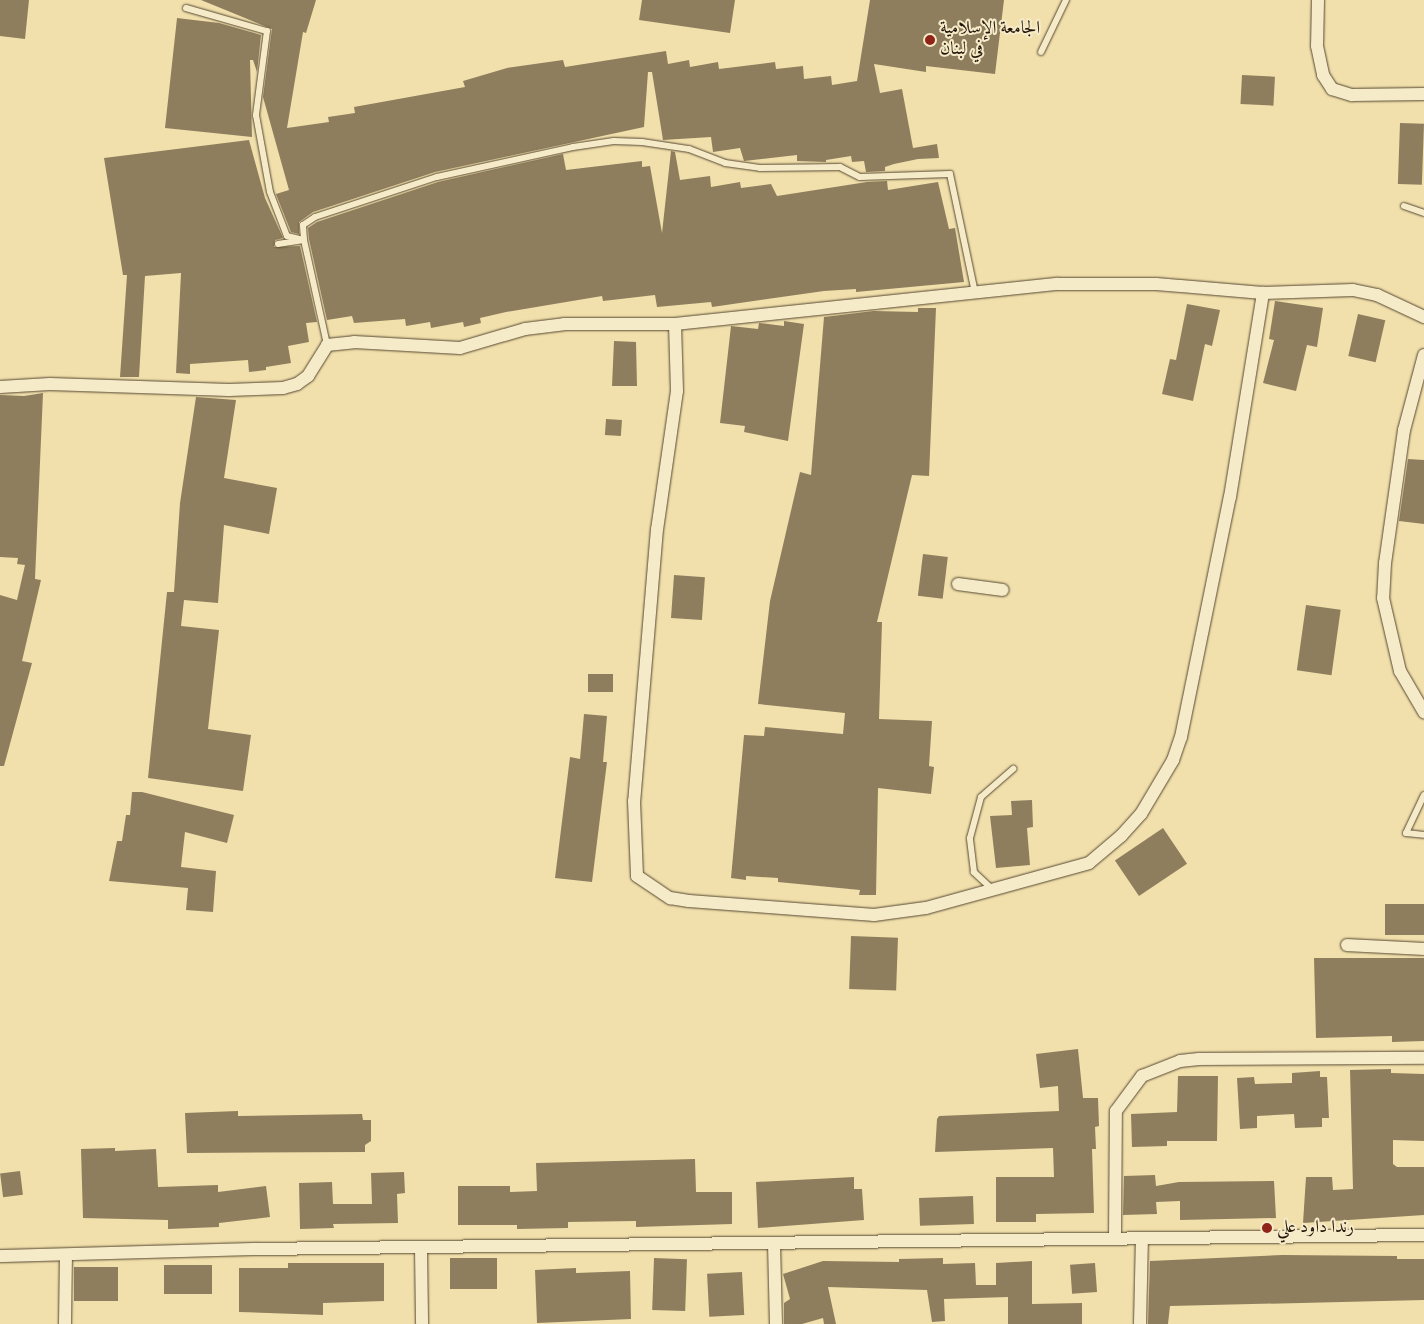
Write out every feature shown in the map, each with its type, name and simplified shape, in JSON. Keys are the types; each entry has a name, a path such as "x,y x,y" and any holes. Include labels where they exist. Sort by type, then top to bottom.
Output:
{"street":[{"path":"1318,0 1317,46 1323,75 1332,89 1352,95 1424,94"},
{"path":"0,387 50,384 229,390 283,388 297,384 308,376 327,345 354,342 460,348 525,329 564,324 675,324 1104,282 1263,293 1365,292 1424,317"},
{"path":"675,324 677,391 656,529 634,801 637,876 670,898 689,902 874,915 926,908 1089,862 1121,836 1141,814 1172,760 1181,737 1230,497 1263,293"},
{"path":"1424,355 1404,430 1384,563 1384,598 1400,670 1424,712"},
{"path":"958,584 1003,590"},
{"path":"1347,944 1424,949"},
{"path":"1115,1239 1116,1111 1142,1076 1180,1061 1199,1059 1424,1058"},
{"path":"0,1256 421,1248 1424,1235"},
{"path":"1140,1324 1142,1238"},
{"path":"774,1243 776,1324"},
{"path":"421,1248 422,1324"},
{"path":"66,1255 66,1324"}],"lane":[{"path":"1041,52 1066,0"},
{"path":"186,8 267,31 256,115 270,192 287,236 304,240"},
{"path":"327,345 304,240 303,225 315,217 437,177 573,147 614,141 642,142 689,149 725,163 760,168 840,168 860,177 950,174 975,294"},
{"path":"1404,206 1424,213"},
{"path":"278,244 304,240"},
{"path":"992,889 974,872 970,838 981,797 1012,769"},
{"path":"1424,795 1406,833 1424,836"}],"building":[{"path":"0,0 29,0 25,39 0,36"},
{"path":"201,0 316,0 306,33 303,32 287,128 329,122 328,117 355,113 354,107 465,87 463,81 507,68 563,60 565,67 666,51 668,64 689,60 690,67 718,62 719,69 775,62 776,69 803,66 804,79 831,76 832,85 857,81 870,0 1004,0 995,74 926,66 926,72 874,64 880,93 902,89 913,148 937,144 939,158 918,159 885,167 885,171 866,172 864,161 852,162 851,156 826,160 826,162 797,161 797,155 744,161 740,148 713,152 711,137 663,140 652,72 648,72 644,127 435,172 313,212 299,222 299,234 291,232 276,194 289,190 263,97 272,29"},
{"path":"642,0 735,0 730,33 639,20"},
{"path":"177,18 219,23 261,35 257,72 253,60 250,60 252,137 165,128"},
{"path":"1242,75 1275,77 1273,106 1240,104"},
{"path":"1400,123 1424,124 1422,185 1398,184"},
{"path":"249,140 265,198 283,238 275,240 274,247 300,246 317,322 306,323 309,342 288,346 291,363 266,367 266,370 249,372 248,360 190,364 190,374 176,373 181,273 145,276 139,377 120,377 127,275 123,275 104,158"},
{"path":"671,151 675,152 680,180 710,176 711,187 740,182 741,188 771,184 777,196 867,182 887,181 888,190 938,182 949,229 955,228 964,282 856,292 856,289 824,291 712,307 711,302 657,307 655,295 603,301 602,296 506,312 480,318 481,323 464,327 463,322 431,328 430,322 406,326 405,319 354,323 352,316 327,320 309,239 308,228 317,222 438,182 563,154 566,170 642,161 642,167 650,166 662,233"},
{"path":"1275,301 1323,308 1317,347 1307,345 1296,391 1263,383 1274,340 1269,339"},
{"path":"1187,304 1220,310 1212,346 1205,344 1193,401 1162,394 1170,359 1176,360"},
{"path":"918,308 936,308 929,476 912,475 877,622 882,622 879,719 932,721 929,766 934,767 931,794 878,788 876,895 859,895 860,890 778,882 778,878 746,876 746,880 731,878 744,735 764,736 765,727 843,734 845,713 758,704 770,601 800,472 811,475 824,317 874,311 918,312"},
{"path":"1358,314 1385,320 1376,362 1348,356"},
{"path":"784,321 804,324 788,441 744,432 745,426 720,423 731,326 758,329 759,323 784,326"},
{"path":"614,341 636,342 637,386 612,386"},
{"path":"43,393 35,579 41,580 22,661 32,663 4,766 0,766 0,595 17,600 25,565 17,564 18,558 0,557 0,395 24,396"},
{"path":"196,397 236,400 224,478 277,488 269,534 224,525 218,603 184,600 181,626 219,630 208,729 251,735 243,791 148,778 167,592 174,592 180,503"},
{"path":"606,419 622,420 621,436 605,435"},
{"path":"1408,459 1424,460 1424,524 1399,521"},
{"path":"923,554 948,557 943,599 918,596"},
{"path":"674,575 705,577 702,620 671,618"},
{"path":"1306,605 1341,610 1331,675 1297,670"},
{"path":"588,674 613,674 613,692 588,692"},
{"path":"584,714 607,716 603,762 607,762 592,882 555,878 570,757 580,759"},
{"path":"132,792 142,792 234,815 227,843 185,832 181,867 216,871 213,912 186,910 188,888 109,881 117,841 122,841 126,815 130,815"},
{"path":"1032,800 1033,827 1027,828 1030,865 996,868 990,816 1012,815 1011,801"},
{"path":"1163,828 1187,864 1139,896 1115,860"},
{"path":"1385,904 1424,904 1424,935 1385,935"},
{"path":"851,936 898,938 896,991 849,989"},
{"path":"1314,958 1424,958 1424,1041 1392,1042 1392,1036 1316,1038"},
{"path":"1078,1049 1083,1098 1098,1098 1099,1126 1095,1127 1096,1149 1092,1149 1094,1213 1036,1214 1036,1222 996,1222 996,1177 1054,1177 1053,1148 935,1152 937,1119 939,1116 1059,1111 1058,1086 1040,1088 1036,1054"},
{"path":"1391,1069 1391,1073 1424,1074 1424,1141 1393,1140 1393,1164 1397,1167 1424,1167 1424,1215 1303,1223 1306,1177 1332,1177 1333,1190 1353,1189 1350,1070"},
{"path":"1320,1071 1320,1077 1327,1077 1329,1118 1322,1118 1322,1127 1295,1128 1294,1114 1257,1116 1257,1128 1240,1129 1237,1078 1254,1077 1255,1084 1292,1083 1292,1073"},
{"path":"1178,1076 1218,1076 1217,1141 1167,1141 1167,1146 1132,1147 1131,1114 1177,1112"},
{"path":"238,1111 238,1116 362,1114 363,1120 371,1120 371,1141 365,1145 365,1152 187,1153 185,1113"},
{"path":"115,1148 115,1151 156,1149 158,1187 218,1185 218,1192 266,1186 270,1217 219,1223 219,1227 168,1229 168,1220 83,1218 81,1149"},
{"path":"695,1159 696,1192 732,1192 732,1224 636,1227 636,1221 568,1222 568,1228 517,1229 517,1225 458,1225 458,1186 510,1186 510,1192 537,1191 536,1163"},
{"path":"20,1171 23,1195 3,1197 0,1173"},
{"path":"404,1172 405,1193 397,1194 398,1223 333,1224 334,1228 300,1229 299,1183 332,1182 333,1204 372,1204 371,1173"},
{"path":"1155,1175 1156,1186 1179,1182 1274,1181 1276,1218 1180,1220 1180,1201 1156,1202 1157,1214 1123,1215 1124,1176"},
{"path":"854,1177 854,1189 862,1189 864,1220 758,1228 756,1182"},
{"path":"973,1196 974,1224 920,1226 919,1198"},
{"path":"1282,1255 1397,1256 1397,1259 1424,1259 1424,1300 1170,1306 1168,1324 1148,1324 1150,1261"},
{"path":"450,1258 497,1258 497,1289 450,1289"},
{"path":"654,1258 687,1259 685,1311 652,1310"},
{"path":"943,1258 943,1264 975,1263 976,1285 996,1285 996,1263 1032,1261 1032,1304 1082,1303 1082,1324 1008,1324 1008,1297 944,1299 945,1321 932,1322 927,1290 828,1287 836,1324 824,1324 823,1318 802,1324 784,1324 784,1303 790,1299 783,1274 823,1261 899,1262 899,1259"},
{"path":"288,1263 384,1263 384,1301 323,1303 323,1315 239,1312 239,1268 288,1268"},
{"path":"1095,1263 1097,1292 1072,1294 1070,1265"},
{"path":"164,1265 212,1265 212,1294 164,1294"},
{"path":"74,1267 118,1267 118,1301 74,1301"},
{"path":"576,1268 576,1273 630,1271 631,1319 537,1323 535,1270"},
{"path":"742,1272 744,1315 709,1317 707,1274"}],"place":[{"name":"الجامعة الإسلامية في لبنان","path":"930,40"},
{"name":"رندا داود علي","path":"1267,1228"}]}
